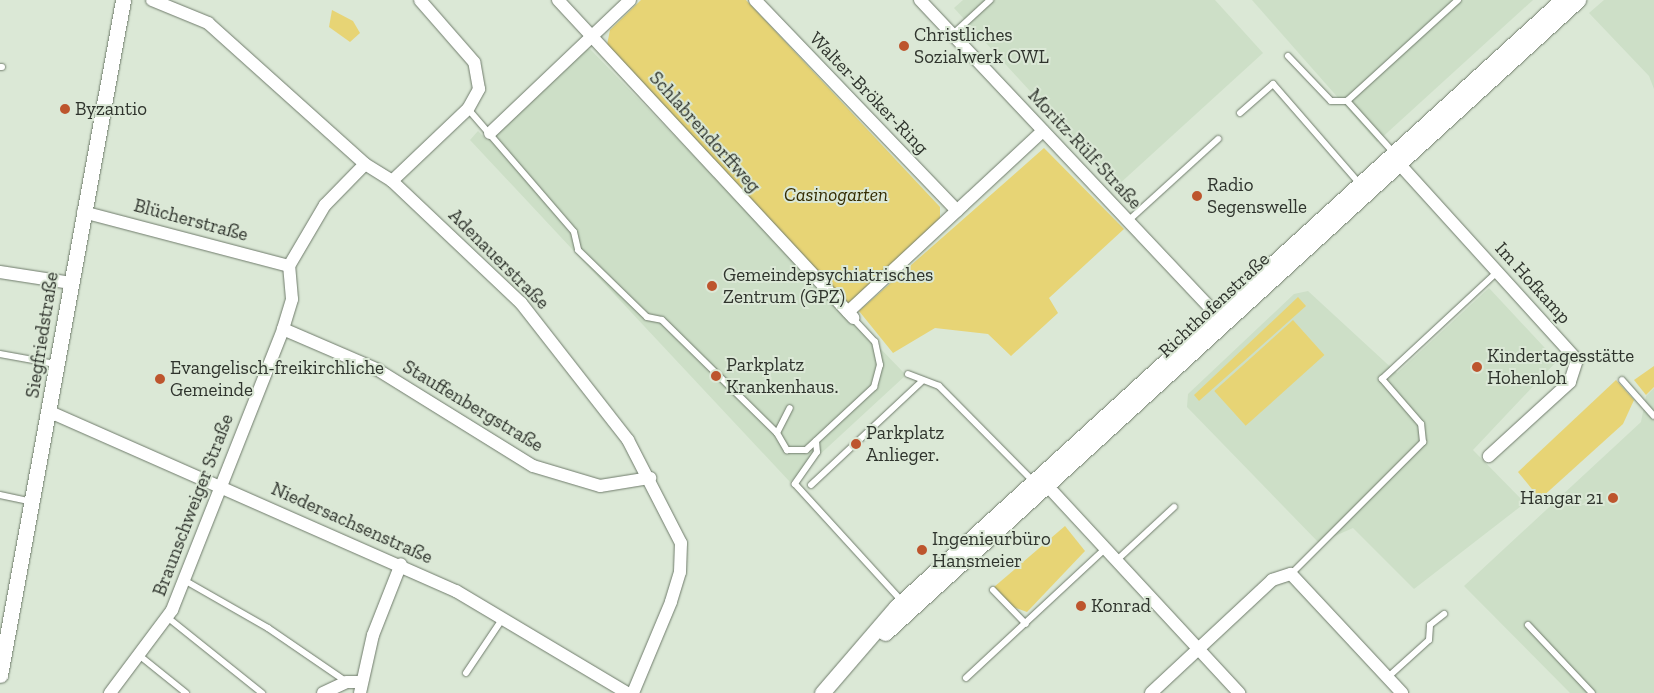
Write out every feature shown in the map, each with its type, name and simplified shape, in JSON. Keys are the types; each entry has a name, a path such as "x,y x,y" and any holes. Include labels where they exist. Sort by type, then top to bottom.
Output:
{"street":[{"name":"Siegfriedstraße","path":"0,675 50,412 55,364 123,0"},
{"name":"Adenauerstraße","path":"152,0 189,12 254,61 365,164 392,181 522,303 628,440 650,478 681,543 680,572 633,693"},
{"path":"189,12 195,0"},
{"path":"392,181 468,109 479,89 474,62 420,0"},
{"path":"558,0 592,35"},
{"path":"490,133 630,0"},
{"name":"Walter-Bröker-Ring","path":"755,0 957,211"},
{"name":"Moritz-Rülf-Straße","path":"920,0 1127,222 1221,319"},
{"name":"Richthofenstraße","path":"822,693 904,607 1541,27 1557,9 1578,0"},
{"name":"Schlabrendorffweg","path":"592,35 851,315"},
{"path":"851,315 957,211 1043,131"},
{"name":"Im Hofkamp","path":"1396,158 1578,366 1570,382 1489,456"},
{"path":"289,266 325,205 365,164"},
{"name":"Richthofenstraße","path":"1237,304 1360,184 1379,174"},
{"name":"Blücherstraße","path":"83,212 289,266"},
{"name":"Braunschweiger Straße","path":"110,693 140,656 167,617 184,580 220,484 283,329 292,299 289,266"},
{"path":"0,272 71,283"},
{"name":"Stauffenbergstraße","path":"283,329 378,370 533,466 600,486 650,478"},
{"name":"Niedersachsenstraße","path":"50,412 401,564 504,617 627,693"},
{"path":"1036,487 1106,548 1239,693"},
{"path":"323,693 346,682 361,688 373,635 401,564"},
{"path":"1151,693 1272,580 1291,574 1402,693"}],"lane":[{"path":"952,35 990,0"},
{"path":"1288,56 1331,101 1347,100 1458,0"},
{"path":"1240,113 1273,84 1360,184"},
{"path":"1347,100 1396,158"},
{"path":"468,109 574,232 578,250 647,317 662,320 777,432 782,446 793,452 806,450 878,379 875,342 851,315"},
{"path":"1127,222 1218,139"},
{"path":"1291,574 1423,442 1421,424 1382,379 1497,272"},
{"path":"0,354 55,364"},
{"path":"908,374 939,386 1036,487"},
{"path":"1622,380 1654,416"},
{"path":"811,485 922,381"},
{"path":"777,432 790,408"},
{"path":"816,441 817,452 795,484 904,607"},
{"path":"0,495 33,502"},
{"path":"1117,560 1174,507"},
{"path":"966,678 1106,548"},
{"path":"184,580 346,682"},
{"path":"993,590 1026,624"},
{"path":"1388,677 1429,640 1430,625 1444,614"},
{"path":"167,617 262,693"},
{"path":"466,673 504,617"},
{"path":"1528,626 1592,693"},
{"path":"140,656 186,693"}],"shaded area":[{"path":"963,0 1215,0 1263,53 1117,186 954,8"},
{"path":"1252,0 1533,0 1377,142"},
{"path":"1604,0 1654,0 1654,89 1649,76 1589,13"},
{"name":"Gemeindepsychiatrisches Zentrum (GPZ)","path":"582,49 590,49 906,375 790,482 470,140 478,131 487,140"},
{"path":"1489,288 1557,361 1473,450 1525,503 1414,589 1353,528 1319,543 1187,407 1188,394 1294,294 1308,291 1397,373"},
{"path":"1654,388 1654,693 1570,693 1464,586 1641,422 1646,396"}],"green space":[{"name":"Casinogarten","path":"641,0 746,0 940,207 940,220 848,307 607,45 610,30"},
{"path":"332,10 353,21 360,33 350,42 329,27"},
{"path":"1044,148 1124,229 1049,298 1058,313 1011,356 988,334 935,328 893,353 859,311"},
{"path":"1298,297 1306,306 1199,401 1194,395"},
{"path":"1293,320 1324,355 1246,426 1214,391"},
{"path":"1654,366 1654,387 1646,395 1634,380"},
{"path":"1616,380 1634,400 1623,424 1540,499 1518,472"},
{"path":"1065,526 1085,551 1027,612 1011,606 994,587"}],"place":[{"name":"Christliches Sozialwerk OWL","path":"904,46"},
{"name":"Byzantio","path":"65,109"},
{"name":"Radio Segenswelle","path":"1197,196"},
{"name":"Gemeindepsychiatrisches Zentrum (GPZ)","path":"712,286"},
{"name":"Kindertagesstätte Hohenloh","path":"1477,367"},
{"name":"Parkplatz Krankenhaus.","path":"716,376"},
{"name":"Evangelisch-freikirchliche Gemeinde","path":"160,379"},
{"name":"Parkplatz Anlieger.","path":"856,444"},
{"name":"Hangar 21","path":"1613,498"},
{"name":"Ingenieurbüro Hansmeier","path":"922,550"},
{"name":"Konrad","path":"1081,606"}]}
